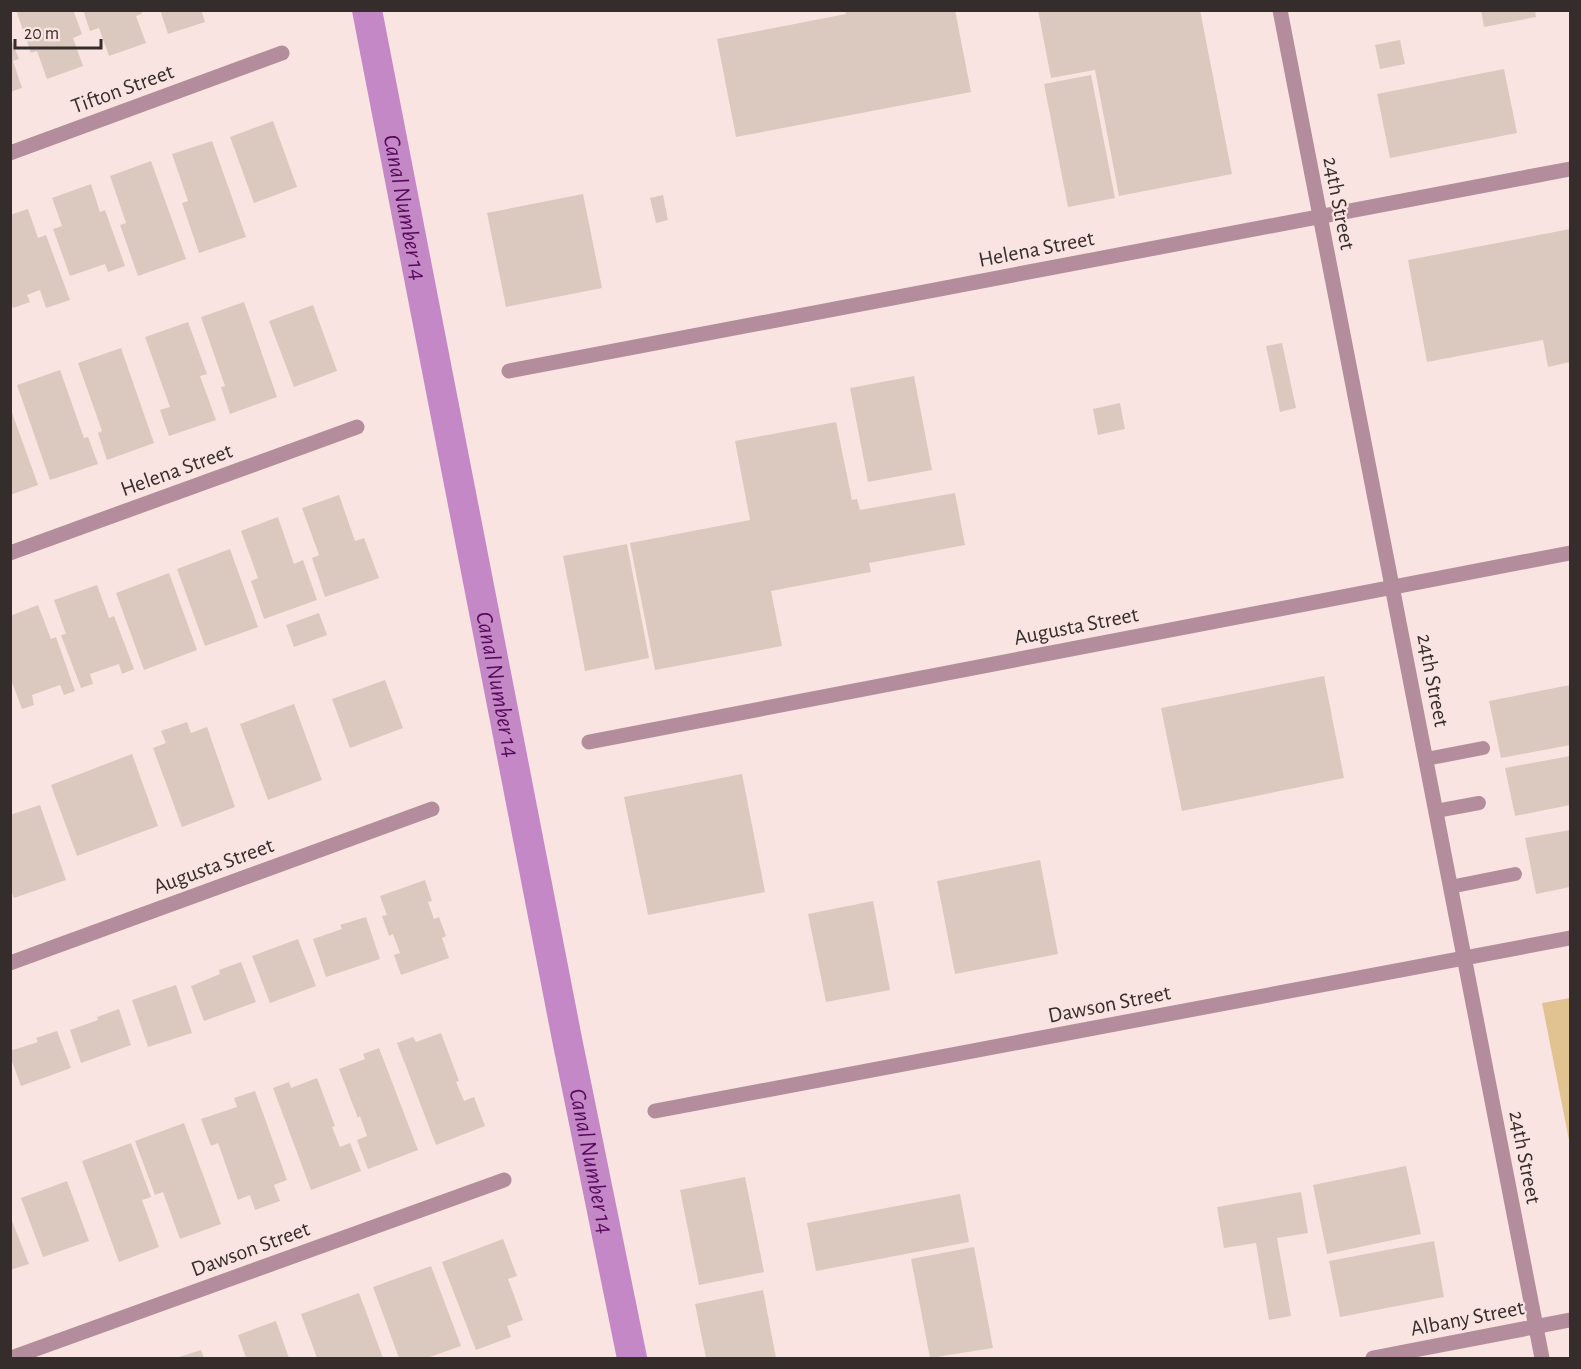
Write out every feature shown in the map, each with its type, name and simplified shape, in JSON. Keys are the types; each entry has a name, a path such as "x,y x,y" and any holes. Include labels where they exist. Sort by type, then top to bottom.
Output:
{"street":[{"name":"24th Street","path":"1280,10 1542,1359"},
{"name":"Tifton Street","path":"10,153 282,53"},
{"name":"Helena Street","path":"509,370 1570,169"},
{"name":"Helena Street","path":"10,553 357,427"},
{"name":"Augusta Street","path":"589,742 1570,553"},
{"name":"Augusta Street","path":"10,963 432,809"},
{"name":"Dawson Street","path":"655,1111 1570,938"},
{"name":"Dawson Street","path":"11,1359 504,1180"},
{"name":"Albany Street","path":"1373,1359 1570,1320"}],"lane":[{"path":"1426,759 1483,748"},
{"path":"1436,811 1479,803"},
{"path":"1450,887 1515,874"}],"shaded area":[{"path":"1570,998 1570,1145 1542,1003"}],"building":[{"path":"16,10 73,10 82,34 73,38 83,66 47,79 37,51 31,53"},
{"path":"83,10 141,10 142,14 136,16 146,43 109,56 99,28 90,31"},
{"path":"160,10 201,10 205,22 168,34"},
{"path":"845,10 955,10 971,92 736,137 717,39 846,14"},
{"path":"1038,10 1200,10 1232,174 1119,196 1095,70 1051,78"},
{"path":"1481,10 1535,10 1536,17 1484,27"},
{"path":"10,36 19,59 13,61 22,88 10,92"},
{"path":"1400,40 1405,64 1380,69 1375,45"},
{"path":"1504,69 1517,133 1390,158 1377,94"},
{"path":"1091,75 1115,198 1068,207 1044,84"},
{"path":"273,121 297,187 254,203 230,137"},
{"path":"212,141 246,237 199,253 182,203 188,201 172,154"},
{"path":"151,161 186,259 138,276 120,225 126,223 110,176"},
{"path":"91,184 100,212 105,210 125,266 108,272 105,264 70,276 53,229 62,226 52,198"},
{"path":"583,194 602,288 506,307 487,213"},
{"path":"663,195 668,220 656,223 650,198"},
{"path":"28,209 38,238 46,235 70,300 46,308 40,290 27,295 30,302 13,308 10,300 10,215"},
{"path":"1570,229 1570,362 1548,367 1543,340 1427,362 1408,260"},
{"path":"244,302 277,397 230,414 221,387 225,386 201,317"},
{"path":"313,305 337,371 294,387 269,321"},
{"path":"188,322 207,374 200,376 216,420 169,436 160,410 170,407 145,337"},
{"path":"1282,343 1296,408 1280,412 1266,346"},
{"path":"121,348 154,443 107,460 98,433 102,431 78,363"},
{"path":"60,370 84,438 88,437 98,464 50,480 17,385"},
{"path":"914,376 932,470 868,482 850,388"},
{"path":"1120,403 1125,429 1098,435 1093,409"},
{"path":"10,407 38,485 10,495"},
{"path":"836,422 852,500 857,499 860,510 955,493 965,545 869,563 871,572 771,591 782,646 655,670 630,543 750,520 735,441"},
{"path":"339,495 355,541 364,538 379,578 325,597 312,558 319,555 302,508"},
{"path":"278,517 294,564 303,560 317,600 264,619 251,581 258,578 241,531"},
{"path":"627,544 649,658 585,671 563,556"},
{"path":"230,549 258,627 205,646 177,569"},
{"path":"169,573 197,650 144,670 116,593"},
{"path":"97,585 109,618 114,616 134,669 122,674 119,664 90,674 93,684 81,688 61,635 66,634 54,600"},
{"path":"38,605 51,639 56,637 75,691 64,695 60,685 32,695 34,705 22,709 10,677 10,616"},
{"path":"319,613 327,635 294,647 286,625"},
{"path":"1324,676 1344,778 1182,811 1161,708"},
{"path":"385,680 403,728 350,748 332,699"},
{"path":"1570,685 1570,745 1501,758 1489,701"},
{"path":"294,704 322,780 268,800 240,724"},
{"path":"187,722 191,733 207,727 235,807 182,827 153,748 166,743 161,731"},
{"path":"132,754 158,826 77,856 51,785"},
{"path":"1570,756 1570,805 1515,816 1505,768"},
{"path":"742,774 765,892 648,915 624,797"},
{"path":"40,805 66,880 14,898 10,889 10,815"},
{"path":"1570,830 1570,887 1536,894 1525,838"},
{"path":"1040,860 1058,954 955,974 937,881"},
{"path":"425,880 432,901 428,902 434,919 439,917 446,936 442,938 449,958 401,975 394,955 400,953 393,934 389,936 382,916 387,915 380,896"},
{"path":"873,901 890,990 826,1002 808,914"},
{"path":"366,917 380,959 326,977 313,939 342,929 340,925"},
{"path":"298,939 316,986 270,1003 252,956"},
{"path":"241,962 256,1002 204,1021 191,986 220,974 219,970"},
{"path":"176,985 192,1033 148,1047 132,1000"},
{"path":"119,1009 131,1045 81,1063 70,1030 98,1020 97,1017"},
{"path":"57,1031 71,1068 21,1086 10,1051 38,1042 36,1038"},
{"path":"441,1033 464,1101 474,1097 485,1126 436,1145 397,1043 413,1037 416,1042"},
{"path":"379,1048 418,1150 368,1169 357,1140 367,1136 339,1069 365,1059 363,1054"},
{"path":"317,1078 335,1126 332,1127 340,1147 350,1143 361,1171 311,1190 273,1088 289,1082 291,1088"},
{"path":"255,1091 287,1180 274,1185 280,1201 255,1210 250,1195 238,1200 218,1143 211,1146 201,1119 237,1107 234,1098"},
{"path":"184,1123 221,1224 180,1239 163,1192 155,1195 135,1141"},
{"path":"131,1143 151,1197 142,1200 159,1247 119,1262 82,1161"},
{"path":"1406,1166 1421,1234 1327,1254 1313,1185"},
{"path":"745,1177 764,1272 699,1285 680,1190"},
{"path":"67,1181 89,1241 43,1257 21,1198"},
{"path":"1301,1192 1308,1233 1277,1238 1291,1316 1269,1320 1256,1243 1224,1248 1217,1207"},
{"path":"960,1194 969,1242 816,1271 807,1223"},
{"path":"10,1216 29,1264 10,1270"},
{"path":"503,1239 517,1276 508,1279 523,1320 507,1326 511,1337 476,1350 442,1262"},
{"path":"1434,1241 1444,1297 1340,1317 1329,1261"},
{"path":"974,1247 993,1348 930,1358 911,1259"},
{"path":"431,1266 461,1346 427,1358 399,1358 373,1287"},
{"path":"763,1290 776,1358 706,1358 695,1304"},
{"path":"359,1293 383,1358 317,1358 301,1314"},
{"path":"276,1321 289,1358 246,1358 238,1335"},
{"path":"201,1350 204,1358 176,1358"}],"waterway":[{"name":"Canal Number 14","path":"367,10 567,1039 632,1358"}]}
